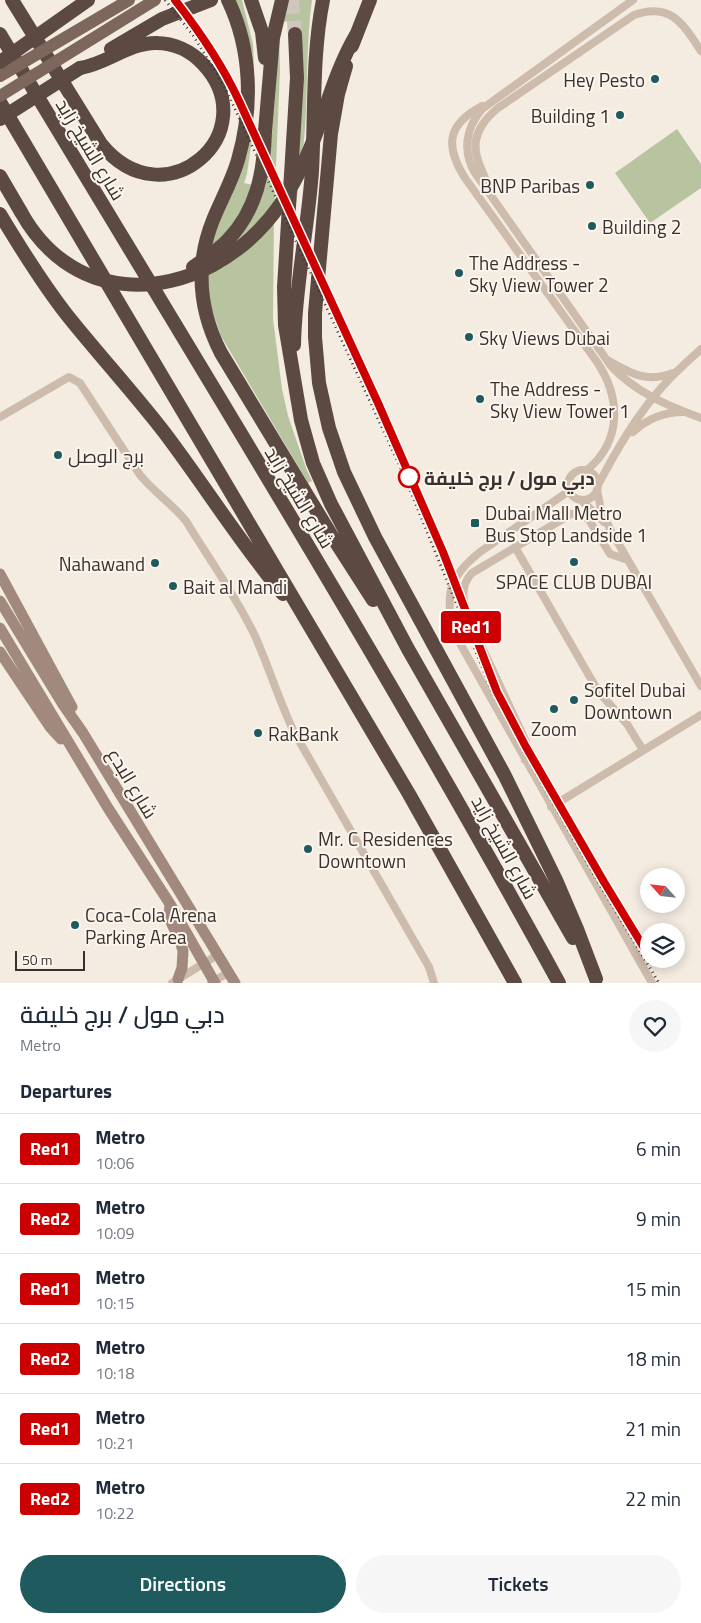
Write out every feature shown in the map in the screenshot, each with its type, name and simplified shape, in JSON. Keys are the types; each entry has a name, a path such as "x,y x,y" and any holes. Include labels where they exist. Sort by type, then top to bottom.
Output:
{"highway":[{"path":"12,0 101,144 114,159 132,169 151,175 173,173 193,165 208,151 214,142 221,126 224,108 220,91 212,75 193,54 176,46 155,43 134,47 98,64 80,68"},
{"path":"0,62 88,0"},
{"path":"0,119 153,24 182,10 210,0"},
{"path":"228,0 239,26 245,53 248,80 247,108 244,135 237,162 228,189 213,220 205,246 201,279 205,312 221,353 330,533 393,632 408,649"},
{"path":"251,0 264,45 267,96"},
{"path":"176,279 226,242 247,214 260,182 273,38 282,0"},
{"path":"294,380 296,304 312,172 318,37 324,0"},
{"path":"370,0 343,74 334,114 318,267 315,336 319,383 329,428 344,472 376,537 505,776 556,880 597,981"},
{"name":"شارع الشيخ زايد","path":"0,34 348,612 434,760 559,983"},
{"path":"295,34 296,78 283,296 287,343 306,442 322,484 408,649 597,981"},
{"path":"0,176 31,229 50,251 65,263 91,276 109,282 138,285 158,283 202,271 228,256 253,237 275,213 303,166 339,68 356,35"},
{"path":"0,102 409,794 515,983"},
{"path":"0,214 28,260 67,315 179,452 254,559 308,624"},
{"path":"0,228 9,241 28,260"}],"main road":[{"path":"0,76 129,0"},
{"path":"0,96 155,0"},
{"path":"0,574 67,697 76,721"},
{"name":"شارع البدع","path":"0,601 57,696 76,721 235,983"},
{"name":"شارع البدع","path":"0,628 118,824 170,904 213,982"},
{"path":"0,652 50,727 70,746"},
{"path":"170,904 169,918 183,951 182,968 175,981"}],"street":[{"path":"587,470 604,451 612,436 614,418 609,384 597,362 465,178 453,152 453,132 460,121 469,113 493,100 633,0"},
{"path":"490,194 487,180 478,161 476,148 477,135 487,118 498,108 634,15 654,10 673,16 681,22 701,50"},
{"path":"493,100 476,116 469,131 467,149 474,172 605,358 629,383 653,398 701,418"},
{"path":"465,178 474,172"},
{"path":"516,248 517,233"},
{"path":"581,500 591,498 624,441 653,398 677,371 701,349"},
{"path":"605,358 640,376 654,378 677,371"},
{"path":"0,417 69,377 80,383 140,476 186,521 255,636 294,732 429,968 434,983"},
{"path":"624,441 639,426 656,416 686,412"},
{"path":"610,529 581,500 572,496 569,492 568,482 577,470 587,470 593,473 597,479 602,510 610,529 701,686"},
{"path":"569,492 467,562 455,578 449,597 448,611 453,631 652,983"},
{"path":"525,760 527,753 526,742 469,622 464,605 463,589 468,577 566,516 576,514 581,514 589,520 610,554 628,560"},
{"path":"515,547 598,690 627,724 643,750"},
{"path":"551,807 701,715"},
{"path":"175,981 219,954"},
{"path":"213,982 229,972"}],"green space":[{"path":"234,0 242,0 253,44 252,138 244,183 265,188 279,33 280,70 274,215 273,319 282,389 288,416 312,481 308,483 221,336 208,298 206,243 234,164 247,91"},
{"path":"282,0 312,0 305,129 291,239 299,46 298,21 278,22"},
{"path":"677,129 701,164 701,188 650,223 615,173"}],"tunnel":[{"path":"292,0 295,34"}],"railway":[{"path":"165,0 193,35 226,89 404,475 492,691 523,750 600,885 659,983"},
{"path":"175,0 199,30 223,70"}],"metro line":[{"name":"Red1","path":"175,0 199,30 231,83 378,403 443,552 497,692 526,747 640,941"}],"place":[{"name":"Hey Pesto","path":"655,79"},
{"name":"Building 1","path":"620,115"},
{"name":"BNP Paribas","path":"590,185"},
{"name":"Building 2","path":"592,226"},
{"name":"The Address - Sky View Tower 2","path":"459,273"},
{"name":"Sky Views Dubai","path":"469,337"},
{"name":"The Address - Sky View Tower 1","path":"480,399"},
{"name":"برج الوصل","path":"58,455"},
{"name":"دبي مول / برج خليفة","path":"409,477"},
{"name":"Dubai Mall Metro Bus Stop Landside 1","path":"475,523"},
{"name":"SPACE CLUB DUBAI","path":"574,562"},
{"name":"Nahawand","path":"155,563"},
{"name":"Bait al Mandi","path":"173,586"},
{"name":"Sofitel Dubai Downtown","path":"574,700"},
{"name":"Zoom","path":"554,709"},
{"name":"RakBank","path":"258,733"},
{"name":"Mr. C Residences Downtown","path":"308,849"},
{"name":"Coca-Cola Arena Parking Area","path":"75,925"}]}
